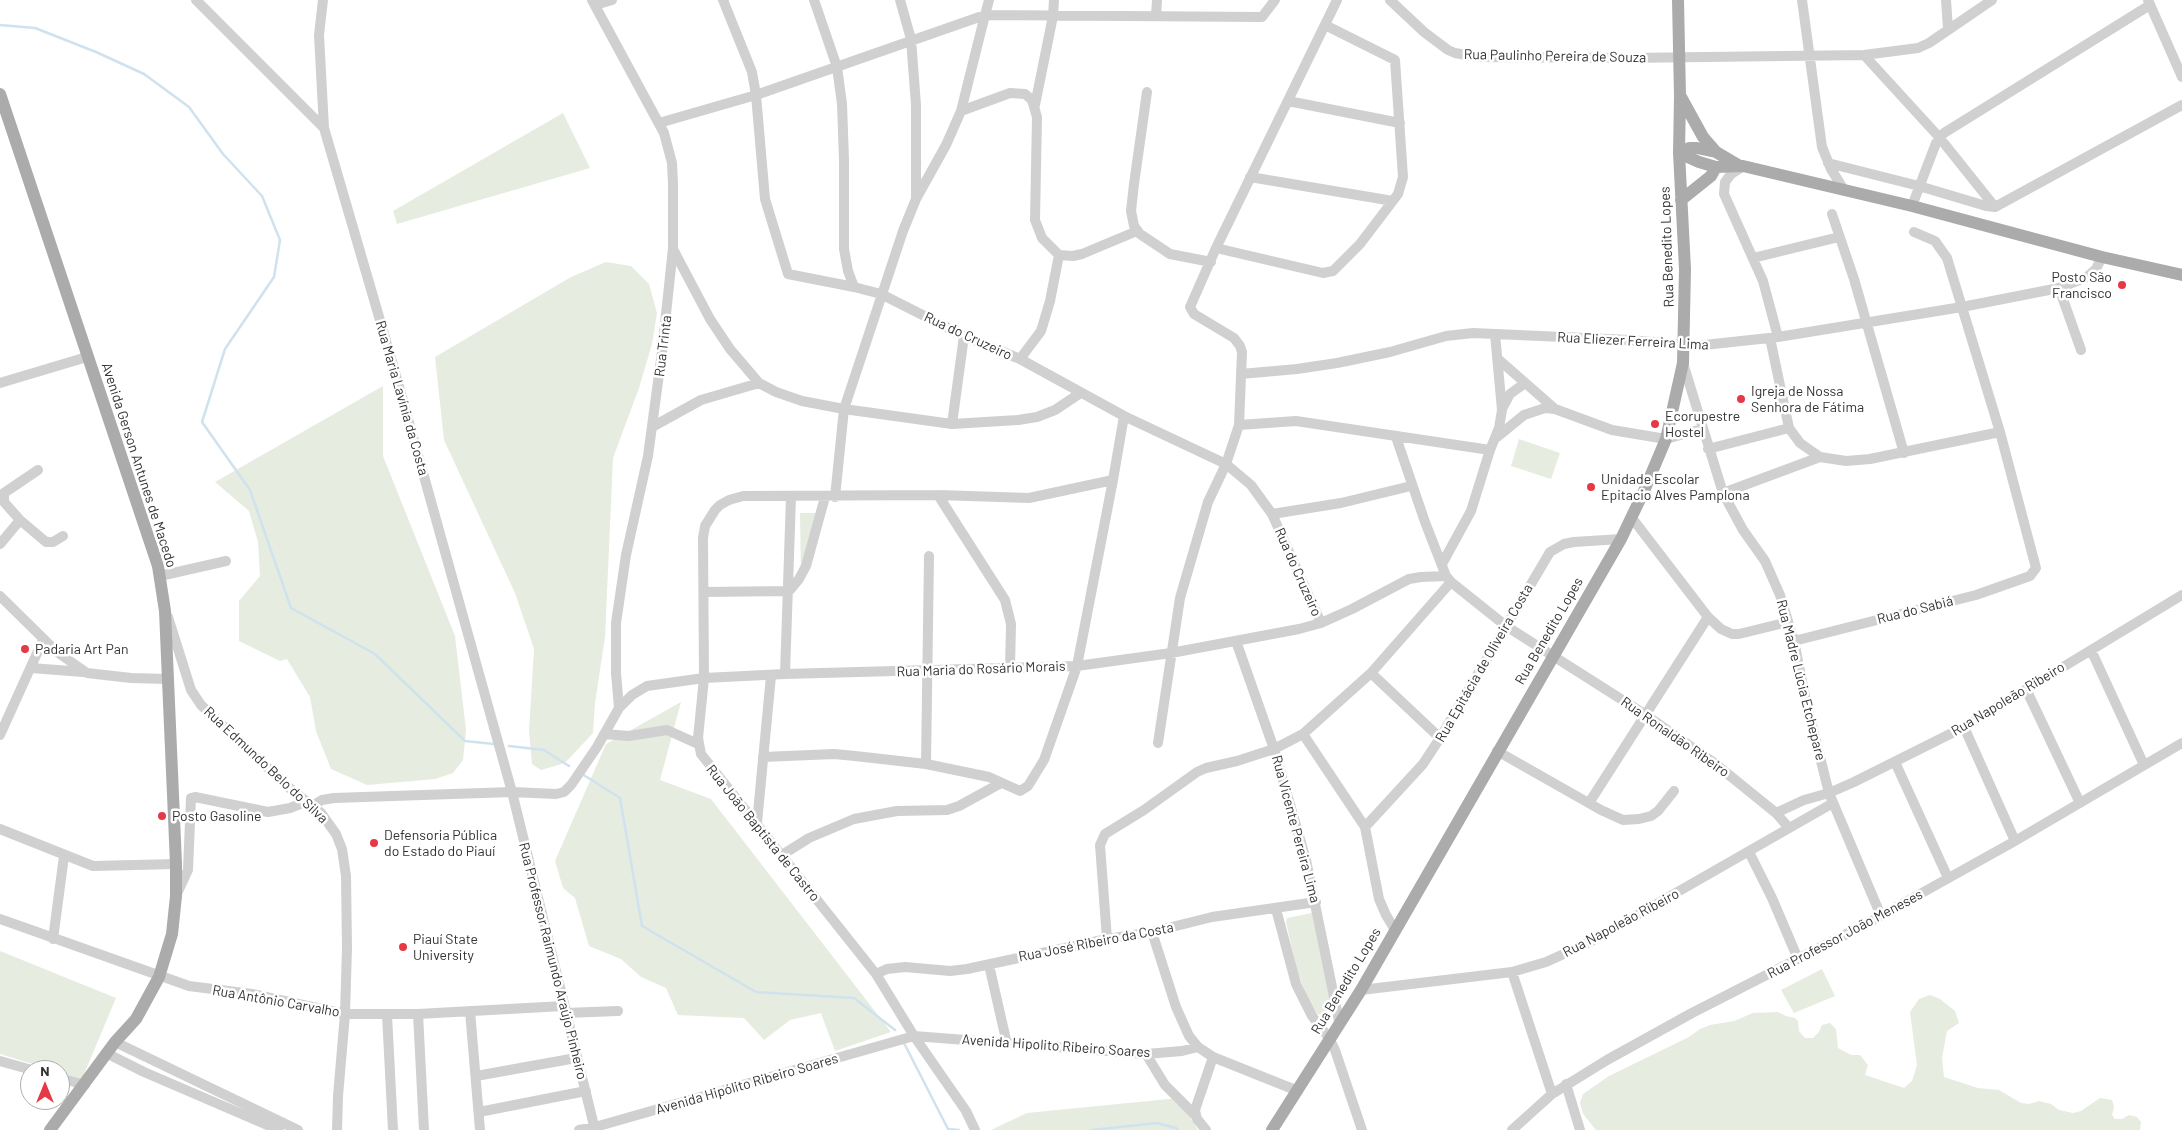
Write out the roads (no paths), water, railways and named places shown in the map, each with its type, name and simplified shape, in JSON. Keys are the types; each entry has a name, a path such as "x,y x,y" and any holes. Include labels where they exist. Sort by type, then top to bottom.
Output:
{"main road":[{"name":"Rua Benedito Lopes","path":"1272,1130 1360,990 1621,539 1666,439 1683,363 1685,269 1681,200 1678,0"},
{"name":"Avenida Gerson Antunes de Macedo","path":"0,94 160,576 165,611 176,864 176,896 172,934 159,977 136,1018 130,1036 109,1055 50,1130"},
{"path":"1680,96 1703,138 1716,152"},
{"path":"1680,153 1689,148 1716,152 1740,165 1912,206 2102,257 2182,275"},
{"path":"1680,153 1698,162 1716,167 1740,165"},
{"path":"1681,200 1710,176 1716,167"}],"street":[{"path":"196,0 324,128"},
{"name":"Rua Maria Lavínia da Costa","path":"323,0 319,35 324,128 391,358 512,792"},
{"path":"594,3 612,0"},
{"name":"Rua do Cruzeiro","path":"723,0 749,63 756,95 765,199 788,274 881,294 964,336 1020,360 1079,394 1226,464 1250,485 1272,514 1321,623"},
{"path":"814,0 838,67 842,104 844,160 844,249 848,271 854,287"},
{"path":"900,0 911,40 916,105 916,199"},
{"path":"704,592 789,591 800,580 830,497 844,408 881,294 916,199 946,145 961,111 989,0"},
{"path":"1054,0 1053,16 1035,105 1037,117 1035,220 1042,238 1059,255 1073,256 1082,254 1136,231"},
{"path":"1156,16 1157,0"},
{"path":"659,123 756,95 985,15 1262,17 1275,0"},
{"path":"1158,743 1180,598 1208,502 1226,464 1239,425 1242,352 1239,343 1194,314 1191,310 1191,305 1216,248 1337,0"},
{"name":"Rua Paulinho Pereira de Souza","path":"1390,0 1436,42 1448,50 1463,55 1522,58 1808,57 1864,55 1918,48 1929,43 1992,0"},
{"path":"1802,0 1819,132 1828,163 1844,190"},
{"path":"1946,0 1948,29"},
{"path":"1912,206 1939,137 2149,2 2182,77"},
{"name":"Rua Trinta","path":"594,3 659,123 668,144 672,163 673,248 670,289 643,483 626,555 619,600 616,642 619,708"},
{"path":"1216,248 1323,273 1328,272 1337,267 1360,244 1393,201 1402,185 1395,60 1325,25"},
{"path":"1864,55 1939,137 1995,207"},
{"path":"1148,92 1131,211 1136,231 1170,254 1210,262"},
{"path":"961,111 1010,93 1024,94 1030,97 1035,105"},
{"path":"1288,102 1400,123"},
{"path":"1828,163 1995,207 2182,105"},
{"path":"1740,165 1725,182 1724,194 1753,258 1768,297 1789,428 1800,443 1820,458"},
{"path":"1250,177 1393,201"},
{"path":"1832,214 1866,321 1904,453"},
{"path":"1723,494 1820,458 1856,461 1904,453 2000,432 1947,258 1928,236 1914,232"},
{"path":"1753,258 1839,238"},
{"path":"673,248 710,319 745,370 758,383 776,392 802,401 952,424 1037,417 1055,410 1079,394"},
{"path":"1020,360 1036,340 1044,323 1059,255"},
{"name":"Rua Eliezer Ferreira Lima","path":"1241,374 1337,363 1390,352 1446,336 1496,334 1714,345 1774,338 1866,321 1962,307 2059,288 2087,277 2096,269 2102,257"},
{"path":"2059,288 2081,350"},
{"path":"1496,334 1502,410"},
{"path":"952,424 964,336"},
{"path":"0,383 87,357"},
{"path":"1498,360 1555,409 1612,430 1666,439 1702,429"},
{"name":"Rua Madre Lúcia Etchepare","path":"1683,363 1723,494 1743,530 1774,577 1794,641 1806,701 1831,798 1881,916"},
{"path":"652,427 701,400 758,383"},
{"path":"1442,564 1471,511 1490,450 1496,437 1502,410 1510,394 1526,383"},
{"path":"1496,437 1524,415 1537,410 1555,409"},
{"path":"763,757 834,754 926,764 989,777 1020,791 1028,786 1044,760 1076,666 1124,416"},
{"path":"1239,425 1296,421 1490,450"},
{"path":"1708,449 1789,428"},
{"name":"Rua do Sabiá","path":"1794,641 1976,595 2034,573 2036,565 2000,432"},
{"path":"1107,938 1100,845 1105,834 1144,810 1197,772 1274,749 1303,734 1371,673 1448,579 1412,486 1396,437"},
{"path":"38,470 6,490 3,496 4,502 20,520 46,542 53,542 62,536"},
{"path":"604,734 629,736 667,730 698,744 704,678 703,538 705,526 715,510 729,500 743,496 1036,497 1113,480"},
{"path":"1272,514 1341,503 1412,486"},
{"path":"938,496 1004,600 1011,624 1010,668"},
{"path":"785,674 791,497"},
{"path":"1632,518 1708,617 1720,629 1732,634 1750,632 1788,622"},
{"path":"0,544 20,520"},
{"name":"Rua Epitácia de Oliveira Costa","path":"1365,827 1422,764 1440,738 1544,560 1555,547 1574,542 1621,539"},
{"path":"926,764 929,556"},
{"path":"160,576 226,561"},
{"name":"Rua Maria do Rosário Morais","path":"512,792 556,794 564,792 572,785 619,708 632,695 647,686 704,678 785,674 1076,666 1171,653 1321,623 1409,580 1421,577 1448,579"},
{"name":"Rua Ronaldão Ribeiro","path":"1448,579 1506,626 1646,714 1713,762 1776,814 1789,828"},
{"name":"Rua Napoleão Ribeiro","path":"1360,990 1512,972 1546,962 1590,942 1750,852 1789,828 1831,798 1964,727 2182,595"},
{"path":"0,596 43,640 69,662 87,673"},
{"name":"Rua Edmundo Belo do Silva","path":"165,611 189,684 201,705 308,804 321,813 336,834 344,861 346,902 345,1014 337,1130"},
{"path":"1589,802 1708,617"},
{"path":"0,734 43,640"},
{"name":"Rua Vicente Pereira Lima","path":"1236,641 1274,749 1299,834 1316,902 1339,1022"},
{"path":"2091,650 2144,765"},
{"path":"31,668 131,678 168,679"},
{"path":"1371,673 1440,738"},
{"path":"757,823 771,676"},
{"path":"2026,689 2080,803"},
{"path":"1964,727 2015,841"},
{"path":"1303,734 1365,827 1379,899 1394,930"},
{"name":"Rua Professor João Meneses","path":"1512,1130 1566,1084 1692,1013 1881,916 2015,841 2182,743"},
{"name":"Rua João Baptista de Castro","path":"698,744 705,761 757,823 876,974 914,1036 966,1111 975,1130"},
{"path":"1497,752 1615,818 1640,819 1658,811 1674,791"},
{"path":"1896,762 1948,878"},
{"path":"782,855 809,838 854,819 897,811 947,810 959,806 1001,783"},
{"path":"176,896 188,870 191,798 195,797 268,812 334,798 512,792"},
{"name":"Rua Professor Raimundo Araújo Pinheiro","path":"512,792 595,1129"},
{"path":"1776,814 1804,800 1831,798"},
{"path":"0,829 93,866 176,864"},
{"path":"1750,852 1798,959"},
{"path":"52,938 64,856"},
{"name":"Rua José Ribeiro da Costa","path":"876,974 887,968 905,967 950,972 1107,938 1152,932 1212,918 1316,902"},
{"path":"1276,909 1296,984 1312,1016 1329,1038 1335,1050 1362,1130"},
{"name":"Rua Antônio Carvalho","path":"0,920 189,986 261,996 345,1014 387,1015 564,1009 618,1011"},
{"path":"1152,932 1176,1007 1189,1036 1198,1047 1213,1057 1298,1090"},
{"path":"989,965 1007,1044"},
{"path":"1512,972 1552,1094"},
{"path":"470,1011 480,1130"},
{"path":"418,1014 424,1130"},
{"path":"387,1015 393,1130"},
{"name":"Avenida Hipolito Ribeiro Soares","path":"914,1036 1146,1054 1182,1051 1198,1047"},
{"name":"Avenida Hipólito Ribeiro Soares","path":"579,1130 595,1129 914,1036"},
{"path":"119,1044 231,1096 298,1130"},
{"path":"1146,1054 1165,1085 1195,1115 1206,1130"},
{"path":"109,1055 279,1130"},
{"path":"1195,1115 1213,1057"},
{"path":"476,1076 576,1058"},
{"path":"0,1061 20,1067"},
{"path":"70,1079 87,1082"},
{"path":"1566,1084 1580,1130"},
{"path":"479,1112 586,1091"},
{"path":"226,1106 231,1096"}],"waterway":[{"path":"0,25 35,28 96,52 144,74 189,107 223,154 262,196 280,240 274,277 225,349 202,422 250,490 291,608 375,654 465,741 494,744"},
{"path":"509,746 544,750 569,766"},
{"path":"582,774 620,798 642,926 756,992 854,998 895,1030"},
{"path":"904,1043 948,1129 959,1130"},
{"path":"1092,1130 1157,1123 1178,1130"}],"place":[{"name":"Posto São Francisco","path":"2122,285"},
{"name":"Igreja de Nossa Senhora de Fátima","path":"1741,399"},
{"name":"Ecorupestre Hostel","path":"1655,424"},
{"name":"Unidade Escolar Epitacio Alves Pamplona","path":"1591,487"},
{"name":"Padaria Art Pan","path":"25,649"},
{"name":"Posto Gasoline","path":"162,816"},
{"name":"Defensoria Pública do Estado do Piauí","path":"374,843"},
{"name":"Piauí State University","path":"403,947"}]}
